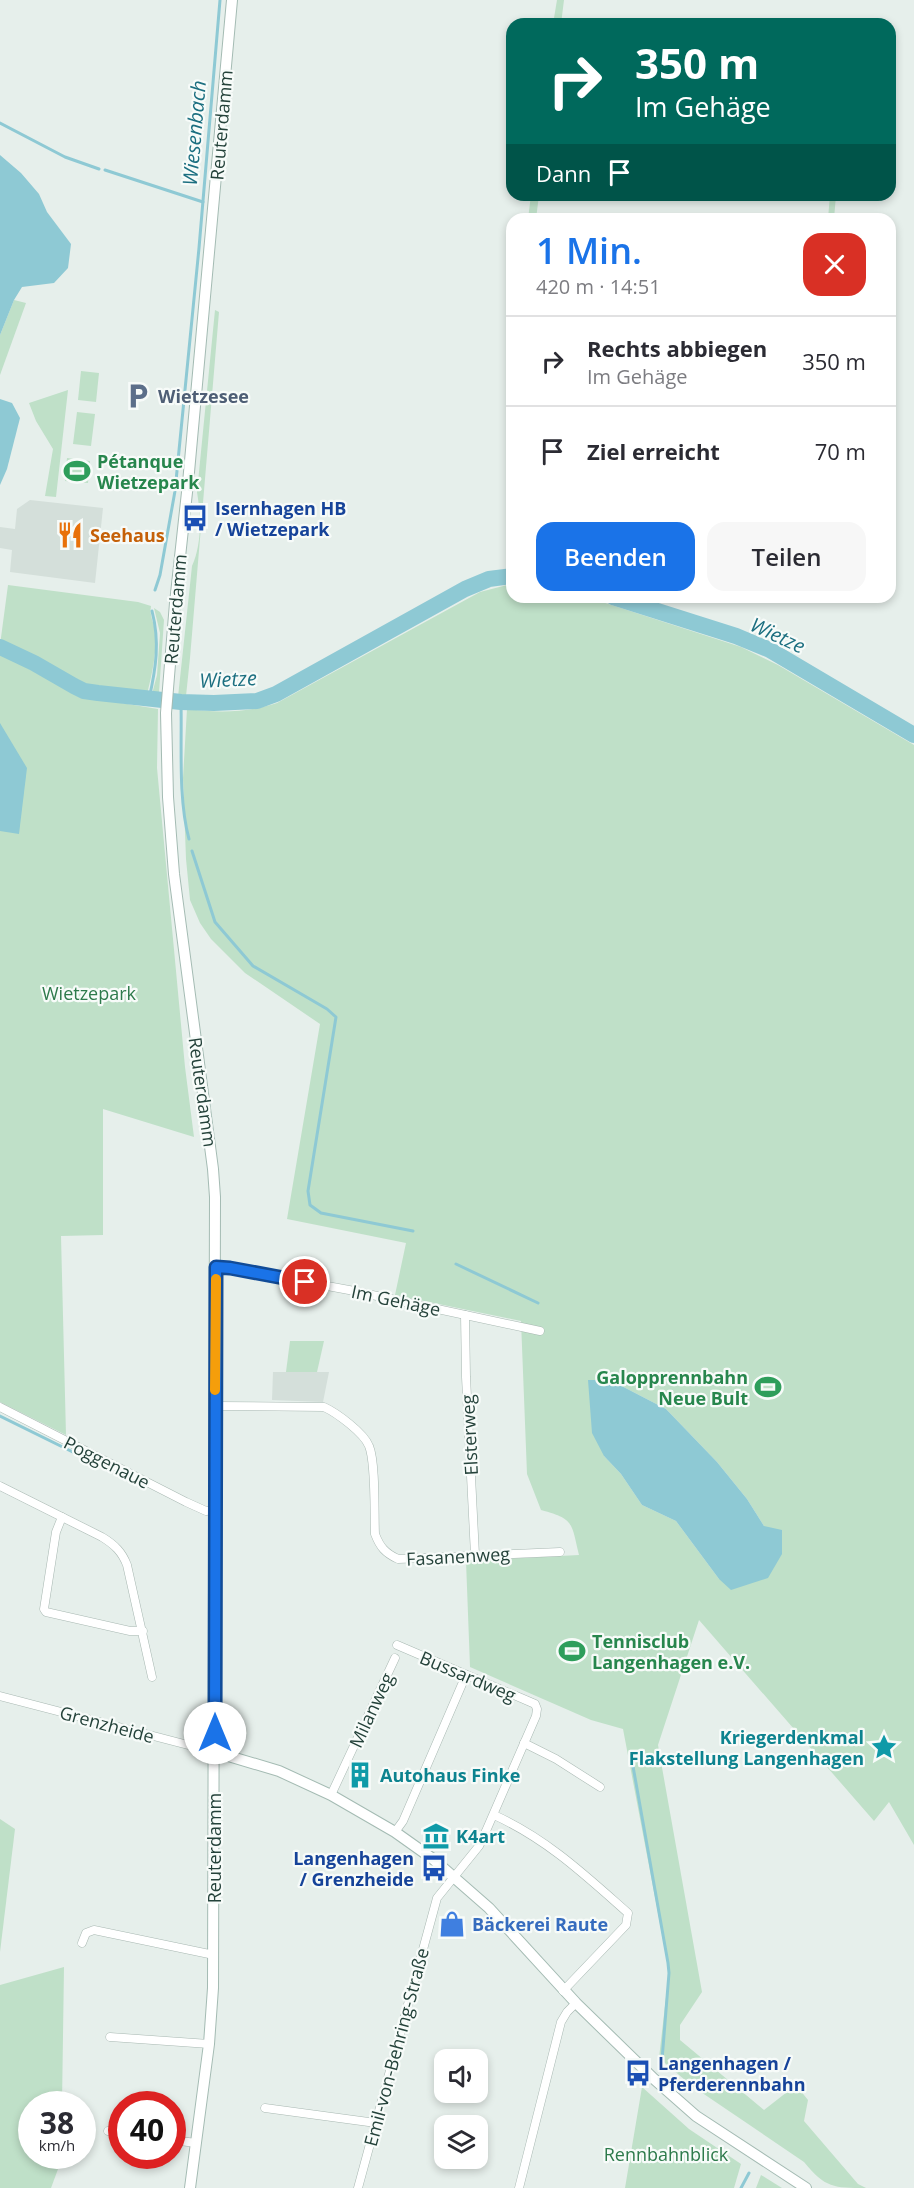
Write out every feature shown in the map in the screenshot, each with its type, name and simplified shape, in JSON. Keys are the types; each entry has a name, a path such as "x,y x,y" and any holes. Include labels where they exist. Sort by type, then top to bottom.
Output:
{"street":[{"name":"Reuterdamm","path":"190,2188 209,2044 214,1955 216,1267 213,1169 171,849 166,713 232,0"},
{"name":"Im Gehäge","path":"216,1267 327,1286 540,1331"},
{"name":"Elsterweg","path":"465,1315 475,1555"},
{"name":"Fasanenweg","path":"216,1406 320,1407 333,1411 369,1444 372,1454 375,1534 380,1546 387,1554 401,1560 560,1552"},
{"name":"Poggenaue","path":"0,1407 186,1502 206,1510 215,1510"},
{"path":"0,1485 114,1544 123,1555 143,1631 152,1677"},
{"path":"62,1517 56,1532 44,1609 46,1612 143,1631"},
{"name":"Bussardweg","path":"397,1645 535,1704 537,1708"},
{"name":"Milanweg","path":"331,1795 395,1658"},
{"path":"395,1832 403,1821 466,1675"},
{"name":"Grenzheide","path":"0,1696 215,1752"},
{"name":"Emil-von-Behring-Straße","path":"358,2188 437,1898 479,1846 536,1716 537,1708"},
{"path":"524,1743 556,1759 600,1786"},
{"path":"215,1752 279,1771 331,1795 395,1832 454,1876 489,1908 563,1991 634,2062 696,2116 806,2188"},
{"path":"494,1815 537,1838 563,1856 628,1913 626,1924 563,1991"},
{"path":"82,1943 86,1933 94,1930 214,1955"},
{"path":"519,2188 561,2022 576,2003"},
{"path":"110,2037 209,2044"},
{"path":"265,2108 376,2123"},
{"path":"186,2142 196,2143"}],"shaded area":[{"name":"Seehaus","path":"30,500 103,508 95,583 10,572 12,550 0,548 0,527 15,529 17,509"},
{"path":"273,1372 329,1372 323,1402 272,1400"}],"green space":[{"path":"557,0 564,0 562,18 554,18"},
{"path":"530,201 538,201 537,213 529,213"},
{"path":"830,201 836,201 834,213 828,213"},
{"path":"14,300 26,303 0,375 0,335"},
{"path":"215,310 219,312 190,658 186,696 178,697 192,566 199,539 200,520 197,492"},
{"path":"81,371 99,373 96,402 78,400"},
{"path":"68,390 56,497 45,496 53,449 36,421 29,403"},
{"path":"77,412 95,414 91,446 73,444"},
{"name":"Pétanque Wietzepark","path":"67,458 90,461 88,483 65,481"},
{"path":"8,585 138,602 151,606 156,642 147,694 85,688 0,645"},
{"name":"Galopprennbahn Neue Bult","path":"506,585 506,603 605,603 741,647 778,665 914,745 914,1845 889,1802 874,1821 699,1620 658,1745 702,1992 680,2025 680,2040 764,2110 796,2085 808,2100 804,2121 858,2184 866,2188 838,2187 824,2182 804,2162 692,2086 659,2058 669,1971 623,1729 591,1720 470,1667 466,1561 579,1555 570,1524 560,1516 541,1510 527,1474 521,1321 395,1295 406,1243 287,1219 320,1024 245,973 211,939 200,923 190,900 183,778 187,709 232,711 255,709 277,703 480,592","holes":["610,1380 666,1409 717,1462 747,1499 764,1526 719,1579 676,1521 642,1505 621,1474 604,1456"]},
{"path":"154,608 160,612 164,620 159,693 152,694 157,675 160,633"},
{"name":"Wietzepark","path":"0,653 79,696 158,709 157,768 185,1067 194,1137 103,1109 103,1235 61,1236 66,1435 0,1402"},
{"path":"290,1341 324,1341 317,1372 286,1372"},
{"path":"0,1819 15,1829 0,1952"},
{"path":"64,1967 62,2091 18,2091 18,2169 58,2169 51,2188 0,2188 0,1985"},
{"name":"Rennbahnblick","path":"642,2087 689,2129 741,2164 734,2188 625,2188"},
{"path":"761,2175 782,2188 756,2188"}],"water":[{"path":"0,155 21,173 39,194 47,212 71,244 68,268 54,283 22,287 14,300 0,335"},
{"path":"0,399 12,403 20,418 7,469 0,485"},
{"path":"0,723 27,768 19,834 0,831"},
{"path":"588,1380 610,1380 666,1409 717,1462 747,1499 764,1526 782,1530 782,1554 768,1578 731,1590 719,1579 676,1521 642,1505 621,1474 604,1456 592,1433"}],"waterway":[{"path":"155,590 160,575 175,491 220,0"},
{"name":"Wiesenbach","path":"0,123 65,157 99,169"},
{"name":"Wiesenbach","path":"105,170 203,202"},
{"name":"Wietze","path":"0,647 84,691 181,702 257,701 276,694 465,589 489,579 506,577"},
{"name":"Wietze","path":"632,603 736,636 770,650 914,735"},
{"path":"149,699 156,655 156,633 152,611"},
{"path":"181,702 183,807 189,839"},
{"path":"192,851 215,922 253,966 327,1009 336,1017 308,1191 310,1205 321,1213 413,1231"},
{"path":"456,1264 538,1303"},
{"path":"0,1416 93,1462"},
{"path":"631,1755 668,1963 662,2060"},
{"path":"741,2188 749,2173"}],"slow traffic":[{"path":"215,1390 216,1279"}],"place":[{"name":"Wietzesee","path":"138,396"},
{"name":"Pétanque Wietzepark","path":"77,471"},
{"name":"Isernhagen HB / Wietzepark","path":"195,518"},
{"name":"Seehaus","path":"70,535"},
{"name":"Galopprennbahn Neue Bult","path":"768,1387"},
{"name":"Tennisclub Langenhagen e.V.","path":"572,1651"},
{"name":"Kriegerdenkmal Flakstellung Langenhagen","path":"884,1747"},
{"name":"Autohaus Finke","path":"360,1775"},
{"name":"K4art","path":"436,1836"},
{"name":"Langenhagen / Grenzheide","path":"434,1868"},
{"name":"Bäckerei Raute","path":"452,1924"},
{"name":"Langenhagen / Pferderennbahn","path":"638,2073"}],"route":[{"path":"215,1733 216,1267 305,1282"}]}
